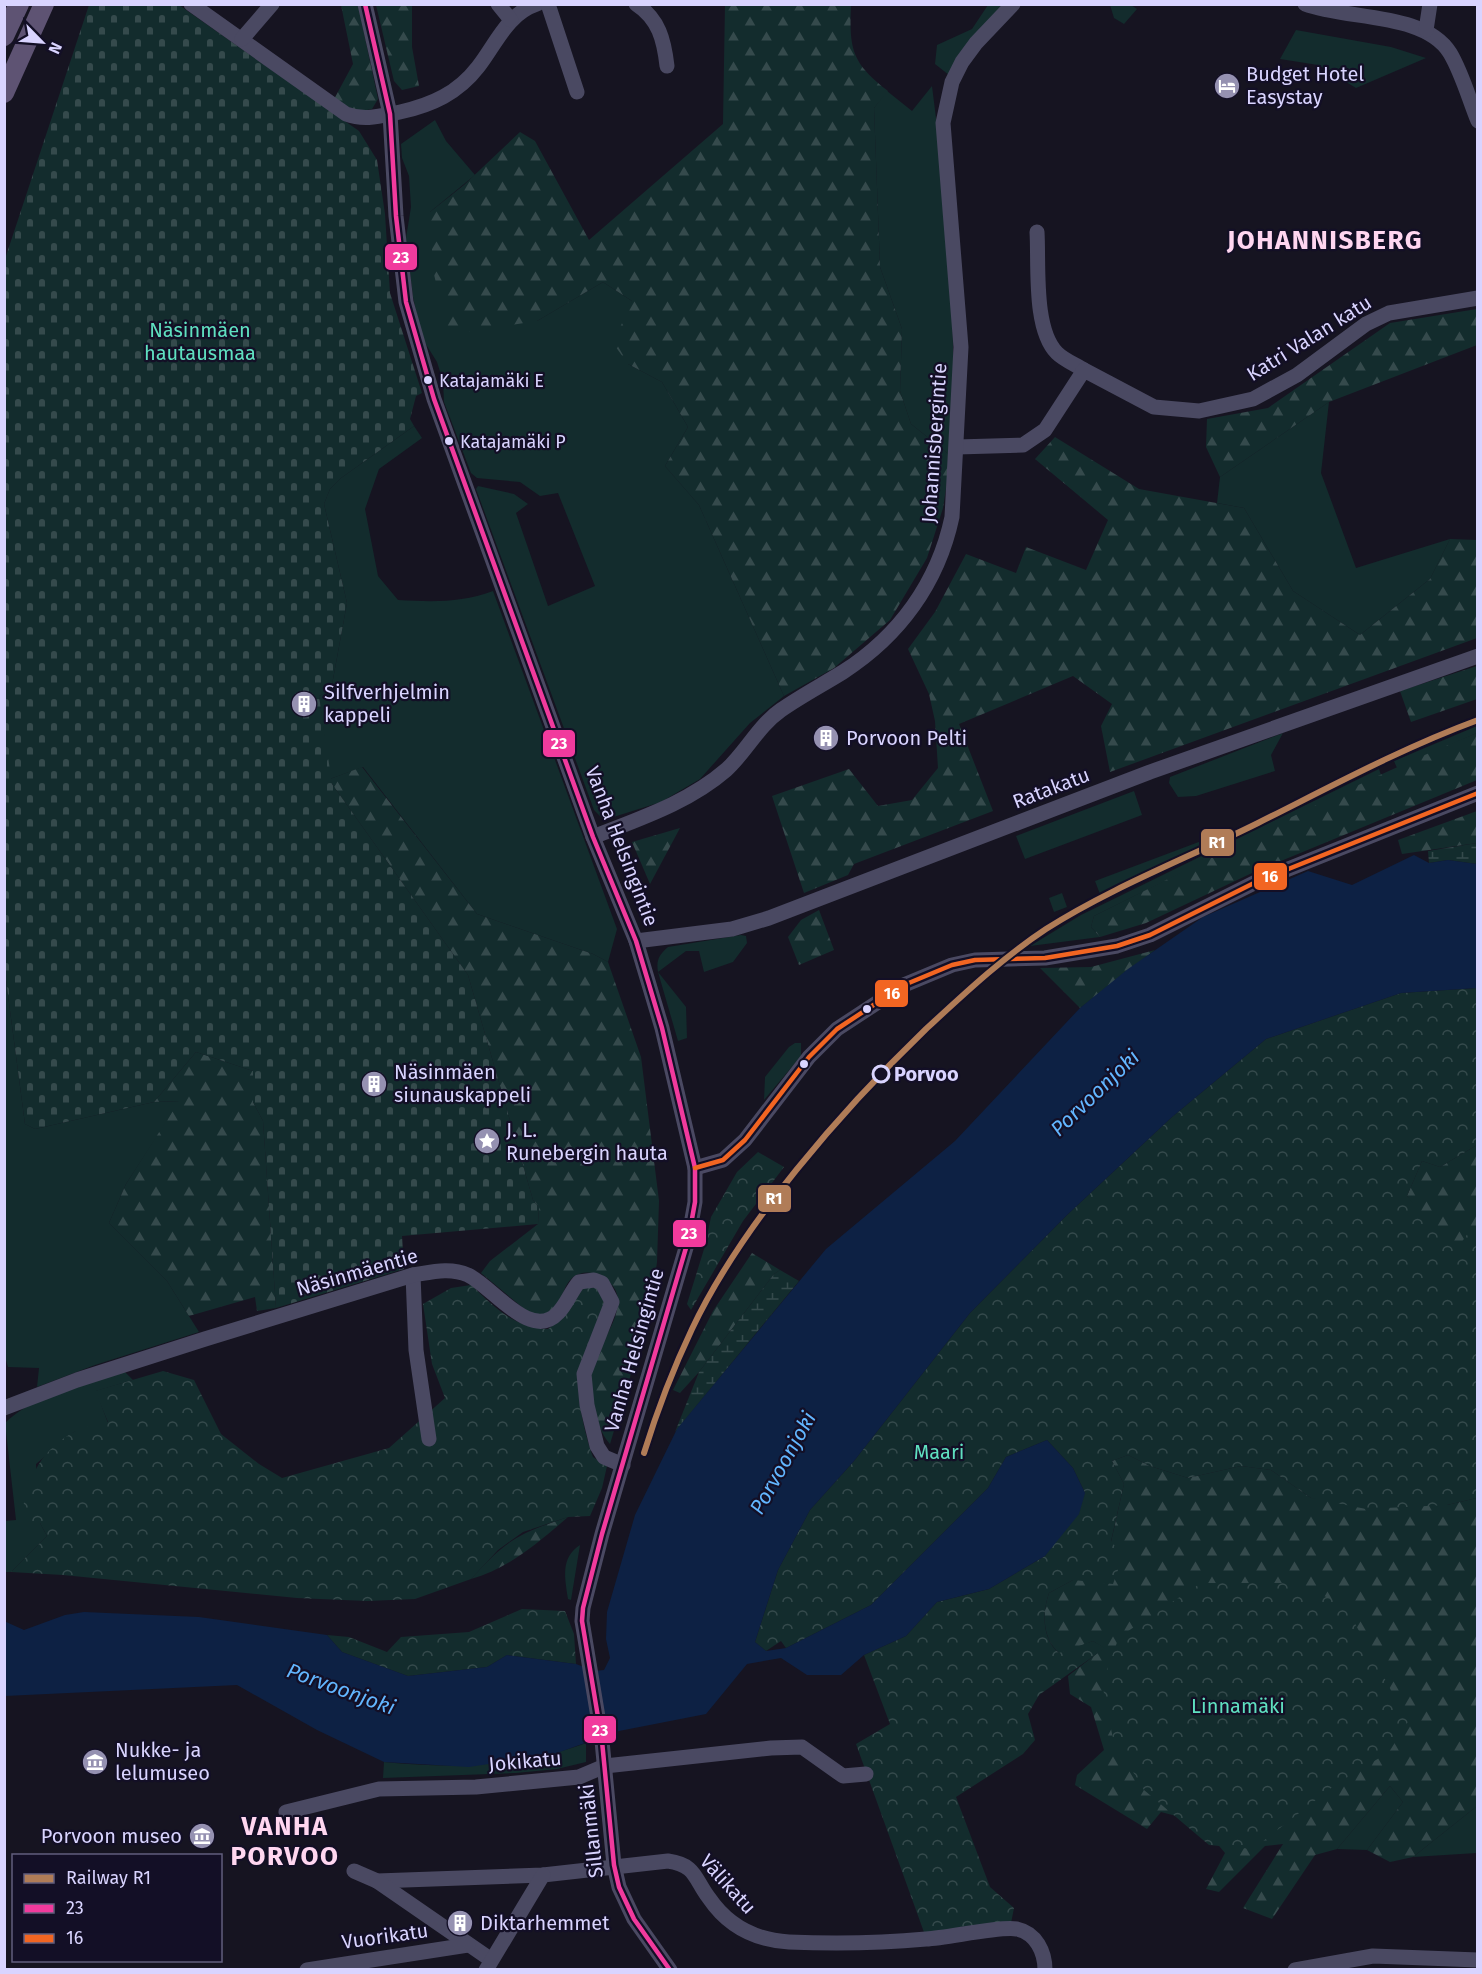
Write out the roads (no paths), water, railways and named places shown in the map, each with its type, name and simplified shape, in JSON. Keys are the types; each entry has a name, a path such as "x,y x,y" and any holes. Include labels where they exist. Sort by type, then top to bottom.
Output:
{"main road":[{"path":"4,36 19,4"},
{"path":"4,93 44,4"}],"street":[{"path":"191,4 346,114 362,119 436,102 461,85 478,68 511,20 537,4"},
{"path":"242,39 272,4"},
{"name":"Vanha Helsingintie","path":"365,4 390,114 396,216 406,302 434,399 593,837 636,941 662,1028 695,1168 695,1202 688,1241 602,1534"},
{"path":"498,4 511,20"},
{"path":"548,4 577,93"},
{"path":"636,4 654,18 665,47 667,66"},
{"name":"Johannisbergintie","path":"593,837 675,804 711,782 727,769 762,726 780,711 844,671 890,635 919,599 942,553 953,506 957,447 961,347 943,123 952,82 962,62 975,43 1013,4"},
{"path":"1305,4 1332,13 1426,30 1441,40 1451,54 1478,121"},
{"path":"1426,30 1430,4"},
{"name":"Katri Valan katu","path":"1037,232 1041,315 1047,340 1057,353 1084,370 1154,407 1198,411 1253,399 1297,375 1366,324 1389,313 1478,298"},
{"path":"957,447 1023,445 1045,430 1084,370"},
{"name":"Ratakatu","path":"636,941 732,929 769,918 1150,772 1478,656"},
{"path":"695,1168 723,1160 745,1140 809,1057 837,1029 904,985 952,965 975,960 1045,958 1117,946 1139,939 1256,882 1478,793"},
{"name":"Näsinmäentie","path":"4,1408 56,1388 194,1342 413,1275 441,1270 469,1276 531,1322 544,1322 558,1313 579,1282 594,1280 602,1283 612,1302 608,1319 590,1355 584,1374 587,1405 597,1446 603,1457 623,1465"},
{"path":"413,1275 416,1350 429,1439"},
{"name":"Sillanmäki","path":"602,1534 583,1608 587,1659 602,1741 614,1865 619,1887 634,1919 662,1962 670,1970"},
{"name":"Jokikatu","path":"286,1812 379,1789 476,1786 579,1777 605,1766 771,1748 802,1747 843,1776 866,1774"},
{"name":"Välikatu","path":"354,1871 377,1881 543,1875 614,1865 668,1861 681,1863 692,1871 709,1899 742,1932 788,1942 926,1940 1016,1929 1033,1936 1045,1956 1045,1970"},
{"path":"377,1881 468,1945 488,1964 543,1875"},
{"name":"Vuorikatu","path":"307,1970 468,1945"},
{"path":"1295,1970 1373,1956 1478,1960"}],"water":[{"name":"Porvoonjoki","path":"1414,855 1429,863 1448,860 1477,864 1477,988 1401,993 1266,1039 1172,1117 1067,1215 970,1313 854,1461 810,1510 778,1570 755,1642 766,1651 786,1648 871,1605 988,1488 1006,1457 1047,1440 1073,1468 1085,1493 1079,1514 1045,1556 989,1589 937,1602 906,1636 864,1655 841,1675 807,1675 781,1658 747,1664 706,1714 619,1731 554,1754 469,1767 384,1762 317,1730 237,1685 5,1696 4,1621 24,1630 65,1615 84,1612 199,1617 327,1635 342,1652 408,1676 487,1667 507,1655 576,1664 595,1671 604,1670 610,1658 606,1639 607,1612 635,1515 677,1429 826,1249 955,1141 1080,1008 1128,969 1203,917 1308,871 1352,885"}],"rail line":[{"name":"R1","path":"644,1453 666,1390 692,1329 713,1290 766,1209 796,1170 861,1095 926,1029 969,990 1030,940 1097,900 1394,755 1478,720"}],"place":[{"name":"Budget Hotel Easystay","path":"1227,86"},
{"name":"Katajamäki E","path":"428,380"},
{"name":"Katajamäki P","path":"449,441"},
{"name":"Silfverhjelmin kappeli","path":"304,704"},
{"name":"Porvoon Pelti","path":"826,738"},
{"name":"Porvoo","path":"881,1074"},
{"name":"Näsinmäen siunauskappeli","path":"374,1084"},
{"name":"J. L. Runebergin hauta","path":"487,1141"},
{"name":"Nukke- ja lelumuseo","path":"95,1762"},
{"name":"Porvoon museo","path":"202,1836"},
{"name":"Diktarhemmet","path":"460,1923"}],"district":[{"name":"JOHANNISBERG","path":"1325,240"},
{"name":"VANHA PORVOO","path":"285,1840"}],"park label":[{"name":"Näsinmäen hautausmaa","path":"200,342"},
{"name":"Maari","path":"939,1452"},
{"name":"Linnamäki","path":"1238,1706"}]}
